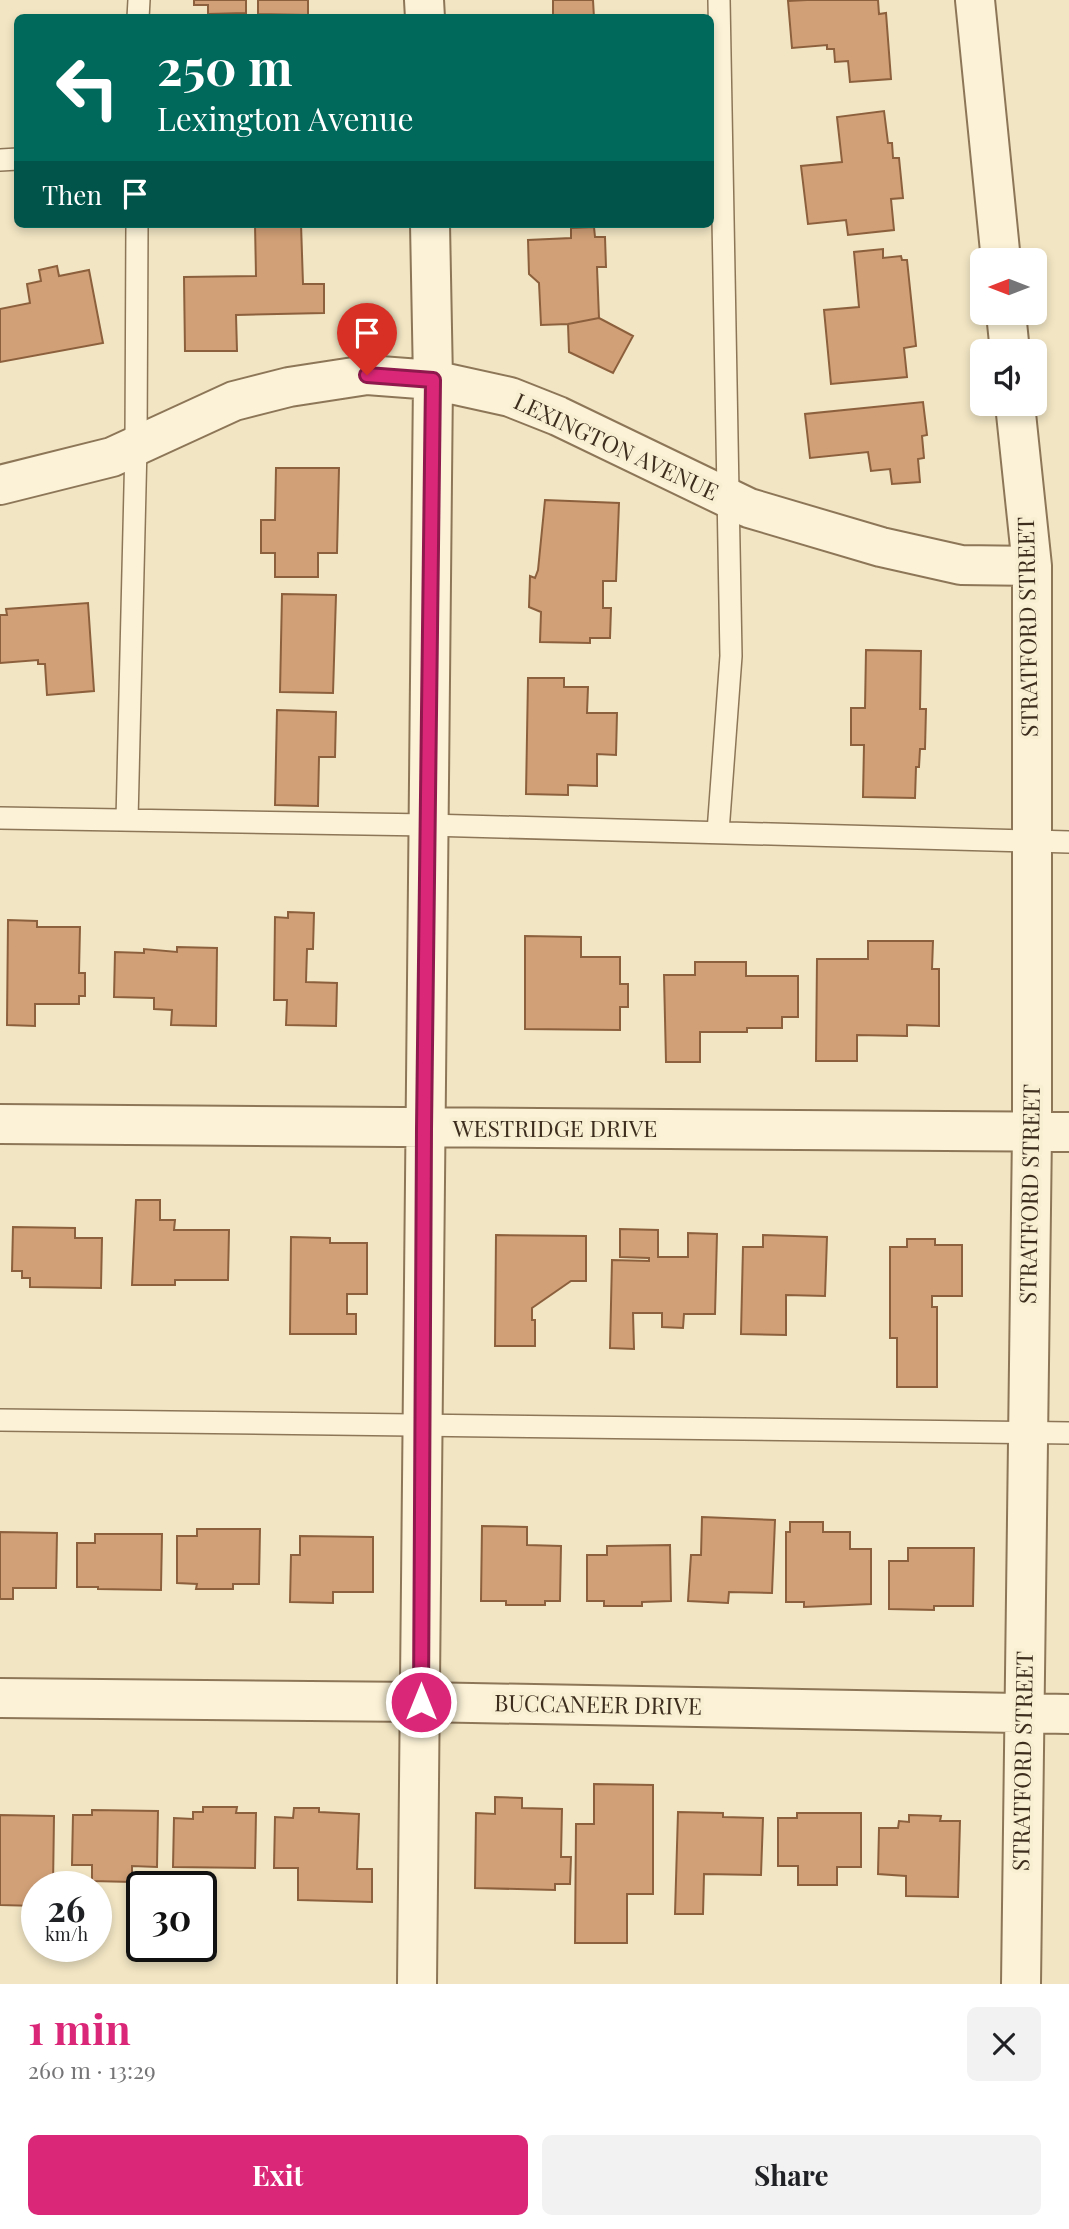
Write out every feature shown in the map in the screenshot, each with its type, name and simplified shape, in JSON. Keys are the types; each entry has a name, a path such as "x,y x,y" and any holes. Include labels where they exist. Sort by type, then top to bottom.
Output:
{"street":[{"path":"975,0 1000,248"},
{"path":"417,1984 433,380 430,228"},
{"name":"LEXINGTON AVENUE","path":"0,485 112,457 234,401 289,387 367,375 433,380 510,397 558,416 748,508 908,554 961,565 1031,566"},
{"name":"STRATFORD STREET","path":"1016,416 1031,566 1031,1132 1021,1984"},
{"name":"WESTRIDGE DRIVE","path":"0,1124 1069,1132"},
{"name":"BUCCANEER DRIVE","path":"0,1698 421,1702 1069,1714"}],"lane":[{"path":"718,832 731,656 719,0"},
{"path":"127,820 136,446 137,228"},
{"path":"0,818 428,825 1069,842"},
{"path":"0,1420 1069,1433"}],"building":[{"path":"194,0 246,0 246,13 208,14 208,5 194,5"},
{"path":"258,0 308,0 308,14 258,14"},
{"path":"553,0 593,0 594,14 553,14"},
{"path":"878,0 879,14 886,13 891,79 850,82 848,61 835,62 834,49 827,49 827,45 792,48 788,1"},
{"path":"884,111 888,143 892,143 893,158 899,158 903,198 891,199 894,230 848,235 846,220 808,224 801,166 842,162 837,117"},
{"path":"255,228 301,228 303,284 324,284 324,313 236,315 237,351 185,351 184,277 256,276"},
{"path":"571,228 594,228 595,237 605,237 606,267 597,267 599,318 568,324 541,325 539,283 529,274 528,240 571,238"},
{"path":"883,249 883,258 901,256 902,260 907,260 916,346 904,348 907,377 831,384 824,310 859,307 854,252"},
{"path":"57,266 59,276 89,270 103,343 0,362 0,309 30,303 27,284 41,281 39,270"},
{"path":"599,318 633,336 613,373 569,352 568,324"},
{"path":"923,402 927,435 922,436 924,458 918,459 920,482 892,484 890,469 871,471 868,452 810,458 805,414"},
{"path":"276,468 339,468 337,553 318,553 318,577 275,577 275,553 261,553 261,520 275,520"},
{"path":"545,500 619,503 616,581 603,581 603,608 611,608 610,638 590,638 590,643 540,642 541,612 529,607 530,576 535,578 538,570"},
{"path":"282,594 336,595 333,693 280,692"},
{"path":"88,603 94,691 47,695 45,664 38,664 38,660 0,663 0,615 7,615 6,609"},
{"path":"866,650 921,651 920,709 926,709 925,749 920,749 919,767 916,767 915,798 863,797 864,745 851,745 851,708 865,708"},
{"path":"528,678 564,678 564,687 588,687 587,713 617,713 616,755 597,754 597,786 568,785 568,795 526,794"},
{"path":"277,710 336,712 335,757 319,757 318,806 275,805"},
{"path":"288,912 314,913 313,949 307,949 306,982 337,983 336,1026 286,1025 287,1000 274,1000 275,917 288,918"},
{"path":"8,920 37,921 37,927 80,927 79,973 85,973 85,996 79,996 79,1004 35,1004 35,1026 7,1025"},
{"path":"525,936 581,937 581,957 620,957 620,984 628,984 628,1007 620,1007 620,1030 525,1029"},
{"path":"868,941 933,941 932,969 939,969 939,1026 907,1025 907,1036 857,1035 857,1061 816,1061 817,959 868,959"},
{"path":"177,947 217,948 216,1026 171,1025 172,1010 154,1009 154,998 114,997 115,952 144,953 144,949 177,952"},
{"path":"695,962 746,962 746,976 798,976 798,1017 782,1017 782,1028 747,1028 747,1032 700,1032 700,1062 666,1062 664,975 695,975"},
{"path":"136,1200 160,1200 160,1220 175,1220 174,1230 229,1230 228,1280 175,1280 175,1285 132,1285"},
{"path":"13,1227 75,1228 75,1238 102,1238 101,1288 30,1287 30,1278 22,1278 22,1271 12,1271"},
{"path":"620,1229 658,1230 658,1257 688,1257 688,1233 717,1234 715,1314 684,1314 683,1328 662,1327 662,1313 633,1313 634,1349 610,1348 612,1260 649,1261 649,1258 620,1257"},
{"path":"496,1235 586,1236 586,1281 571,1281 532,1308 535,1346 495,1346"},
{"path":"763,1235 827,1237 825,1296 786,1295 786,1335 741,1334 743,1247 763,1247"},
{"path":"291,1237 330,1238 330,1243 367,1243 367,1294 347,1294 347,1314 356,1314 356,1334 290,1334"},
{"path":"907,1239 935,1239 935,1245 962,1245 962,1296 932,1296 932,1307 937,1307 937,1387 897,1387 897,1338 890,1338 890,1247 907,1247"},
{"path":"702,1517 775,1520 772,1593 729,1592 728,1603 688,1601 691,1555 701,1555"},
{"path":"790,1522 823,1522 823,1532 850,1532 850,1549 871,1549 871,1604 804,1607 804,1602 786,1602 786,1532 790,1532"},
{"path":"482,1526 527,1527 527,1545 561,1546 560,1601 545,1601 545,1605 506,1605 506,1601 481,1601"},
{"path":"197,1529 260,1529 259,1584 233,1584 233,1589 196,1589 197,1584 177,1583 177,1536 197,1536"},
{"path":"0,1532 57,1533 56,1588 13,1588 13,1599 0,1599"},
{"path":"95,1534 162,1534 161,1590 77,1587 77,1543 95,1543"},
{"path":"300,1536 373,1537 373,1592 333,1592 333,1603 290,1602 291,1555 300,1555"},
{"path":"670,1545 671,1601 642,1602 642,1606 604,1606 604,1601 587,1601 587,1555 607,1555 607,1546"},
{"path":"908,1548 974,1548 973,1606 934,1606 934,1610 889,1609 889,1561 908,1561"},
{"path":"594,1784 653,1785 653,1894 627,1894 627,1943 575,1943 576,1824 594,1824"},
{"path":"495,1797 522,1798 522,1808 562,1809 561,1857 571,1857 570,1884 555,1884 555,1890 475,1888 476,1813 495,1814"},
{"path":"203,1807 237,1807 236,1813 256,1813 255,1868 173,1867 174,1818 193,1819 193,1812 203,1812"},
{"path":"294,1808 319,1808 319,1812 359,1814 357,1869 372,1869 372,1902 298,1900 298,1868 274,1868 275,1817 293,1818"},
{"path":"92,1810 158,1811 157,1867 132,1866 132,1871 126,1871 126,1882 112,1882 112,1871 92,1871 92,1865 72,1865 73,1815 92,1815"},
{"path":"678,1812 723,1813 723,1817 763,1818 761,1875 704,1874 703,1914 675,1914"},
{"path":"797,1813 861,1813 861,1867 837,1867 837,1885 798,1885 798,1866 778,1866 778,1818 797,1818"},
{"path":"0,1815 54,1816 53,1871 21,1871 21,1906 0,1905"},
{"path":"909,1815 941,1816 940,1821 960,1821 958,1897 906,1896 906,1876 878,1874 879,1828 898,1828 899,1821 909,1822"}],"route":[{"path":"367,375 433,380 424,1129 421,1702"}]}
